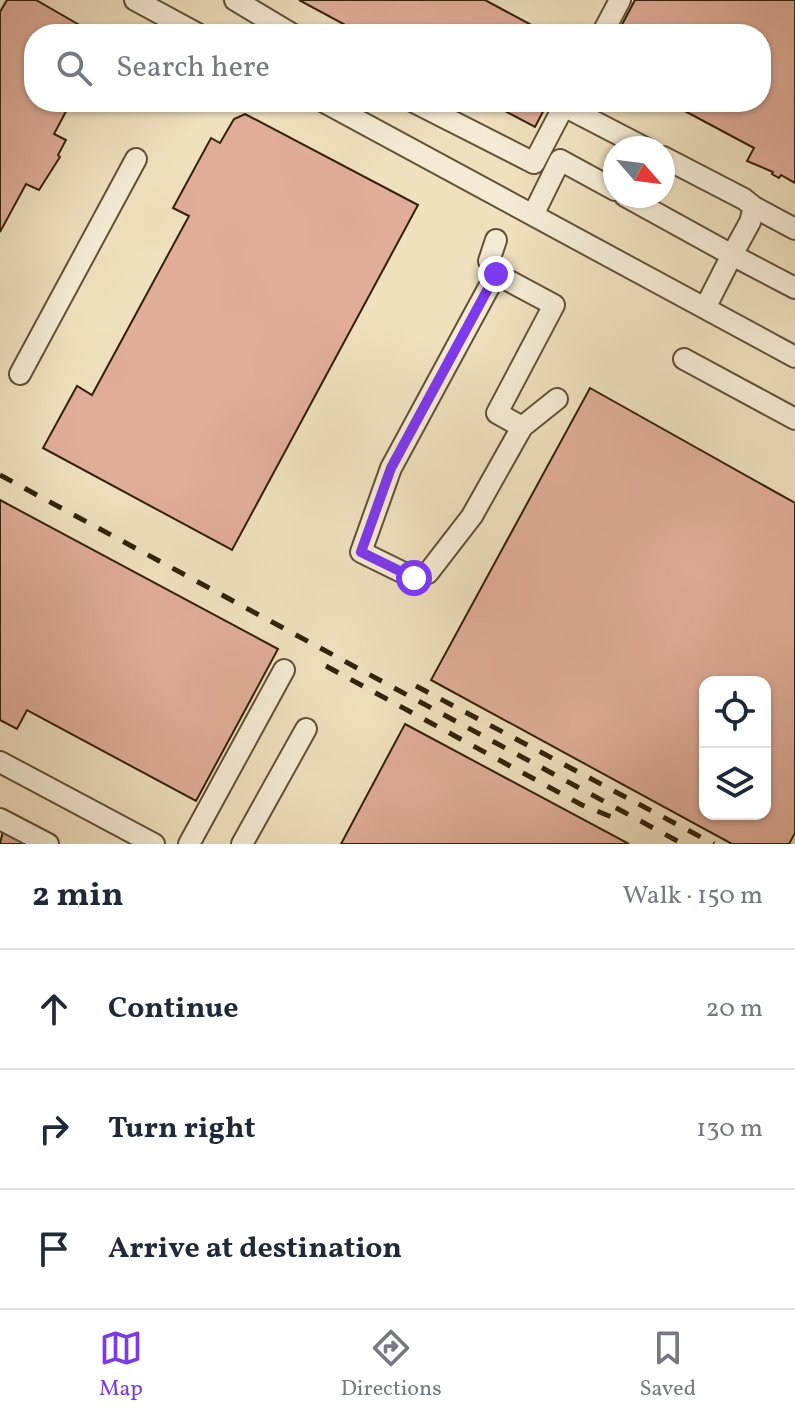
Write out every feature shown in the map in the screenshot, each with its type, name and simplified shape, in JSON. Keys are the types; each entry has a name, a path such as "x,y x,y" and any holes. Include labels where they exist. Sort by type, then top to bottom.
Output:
{"street":[{"path":"135,0 179,24"},
{"path":"235,0 275,24"},
{"path":"605,24 612,3"},
{"path":"342,112 795,357"},
{"path":"434,112 534,163 561,112"},
{"path":"580,112 623,136"},
{"path":"542,148 603,183"},
{"path":"20,374 136,159"},
{"path":"533,215 560,160"},
{"path":"675,163 795,229"},
{"path":"705,308 750,222 754,207"},
{"path":"647,208 795,288"},
{"path":"496,240 489,261 496,274 554,305 497,413 522,427"},
{"path":"496,274 391,468 361,552 414,578 428,573 472,516 522,427 557,399"},
{"path":"684,359 795,419"},
{"path":"189,844 284,670"},
{"path":"242,844 306,729"},
{"path":"0,762 154,844"},
{"path":"0,819 48,844"}],"building":[{"path":"7,0 36,0 78,24 24,24 24,112 66,112 54,134 66,140 58,155 60,157 39,190 26,184 0,232 0,12"},
{"path":"299,0 485,0 529,24 343,24"},
{"path":"635,0 795,0 795,183 747,161 754,148 687,112 771,112 771,24 622,24"},
{"path":"507,112 543,112 535,127"},
{"path":"245,114 418,205 232,550 43,448 77,386 92,395 189,216 173,208 211,138 220,143 234,119"},
{"path":"590,388 795,503 795,833 789,844 732,844 431,680"},
{"path":"0,500 278,649 196,801 27,710 17,729 0,720"},
{"path":"405,724 629,844 341,844"},
{"path":"3,831 27,844 0,844"}],"railway":[{"path":"0,475 683,844"},
{"path":"326,666 582,805 614,818"},
{"path":"416,686 714,844"}],"route":[{"path":"414,578 361,552 391,468 496,274"}]}
